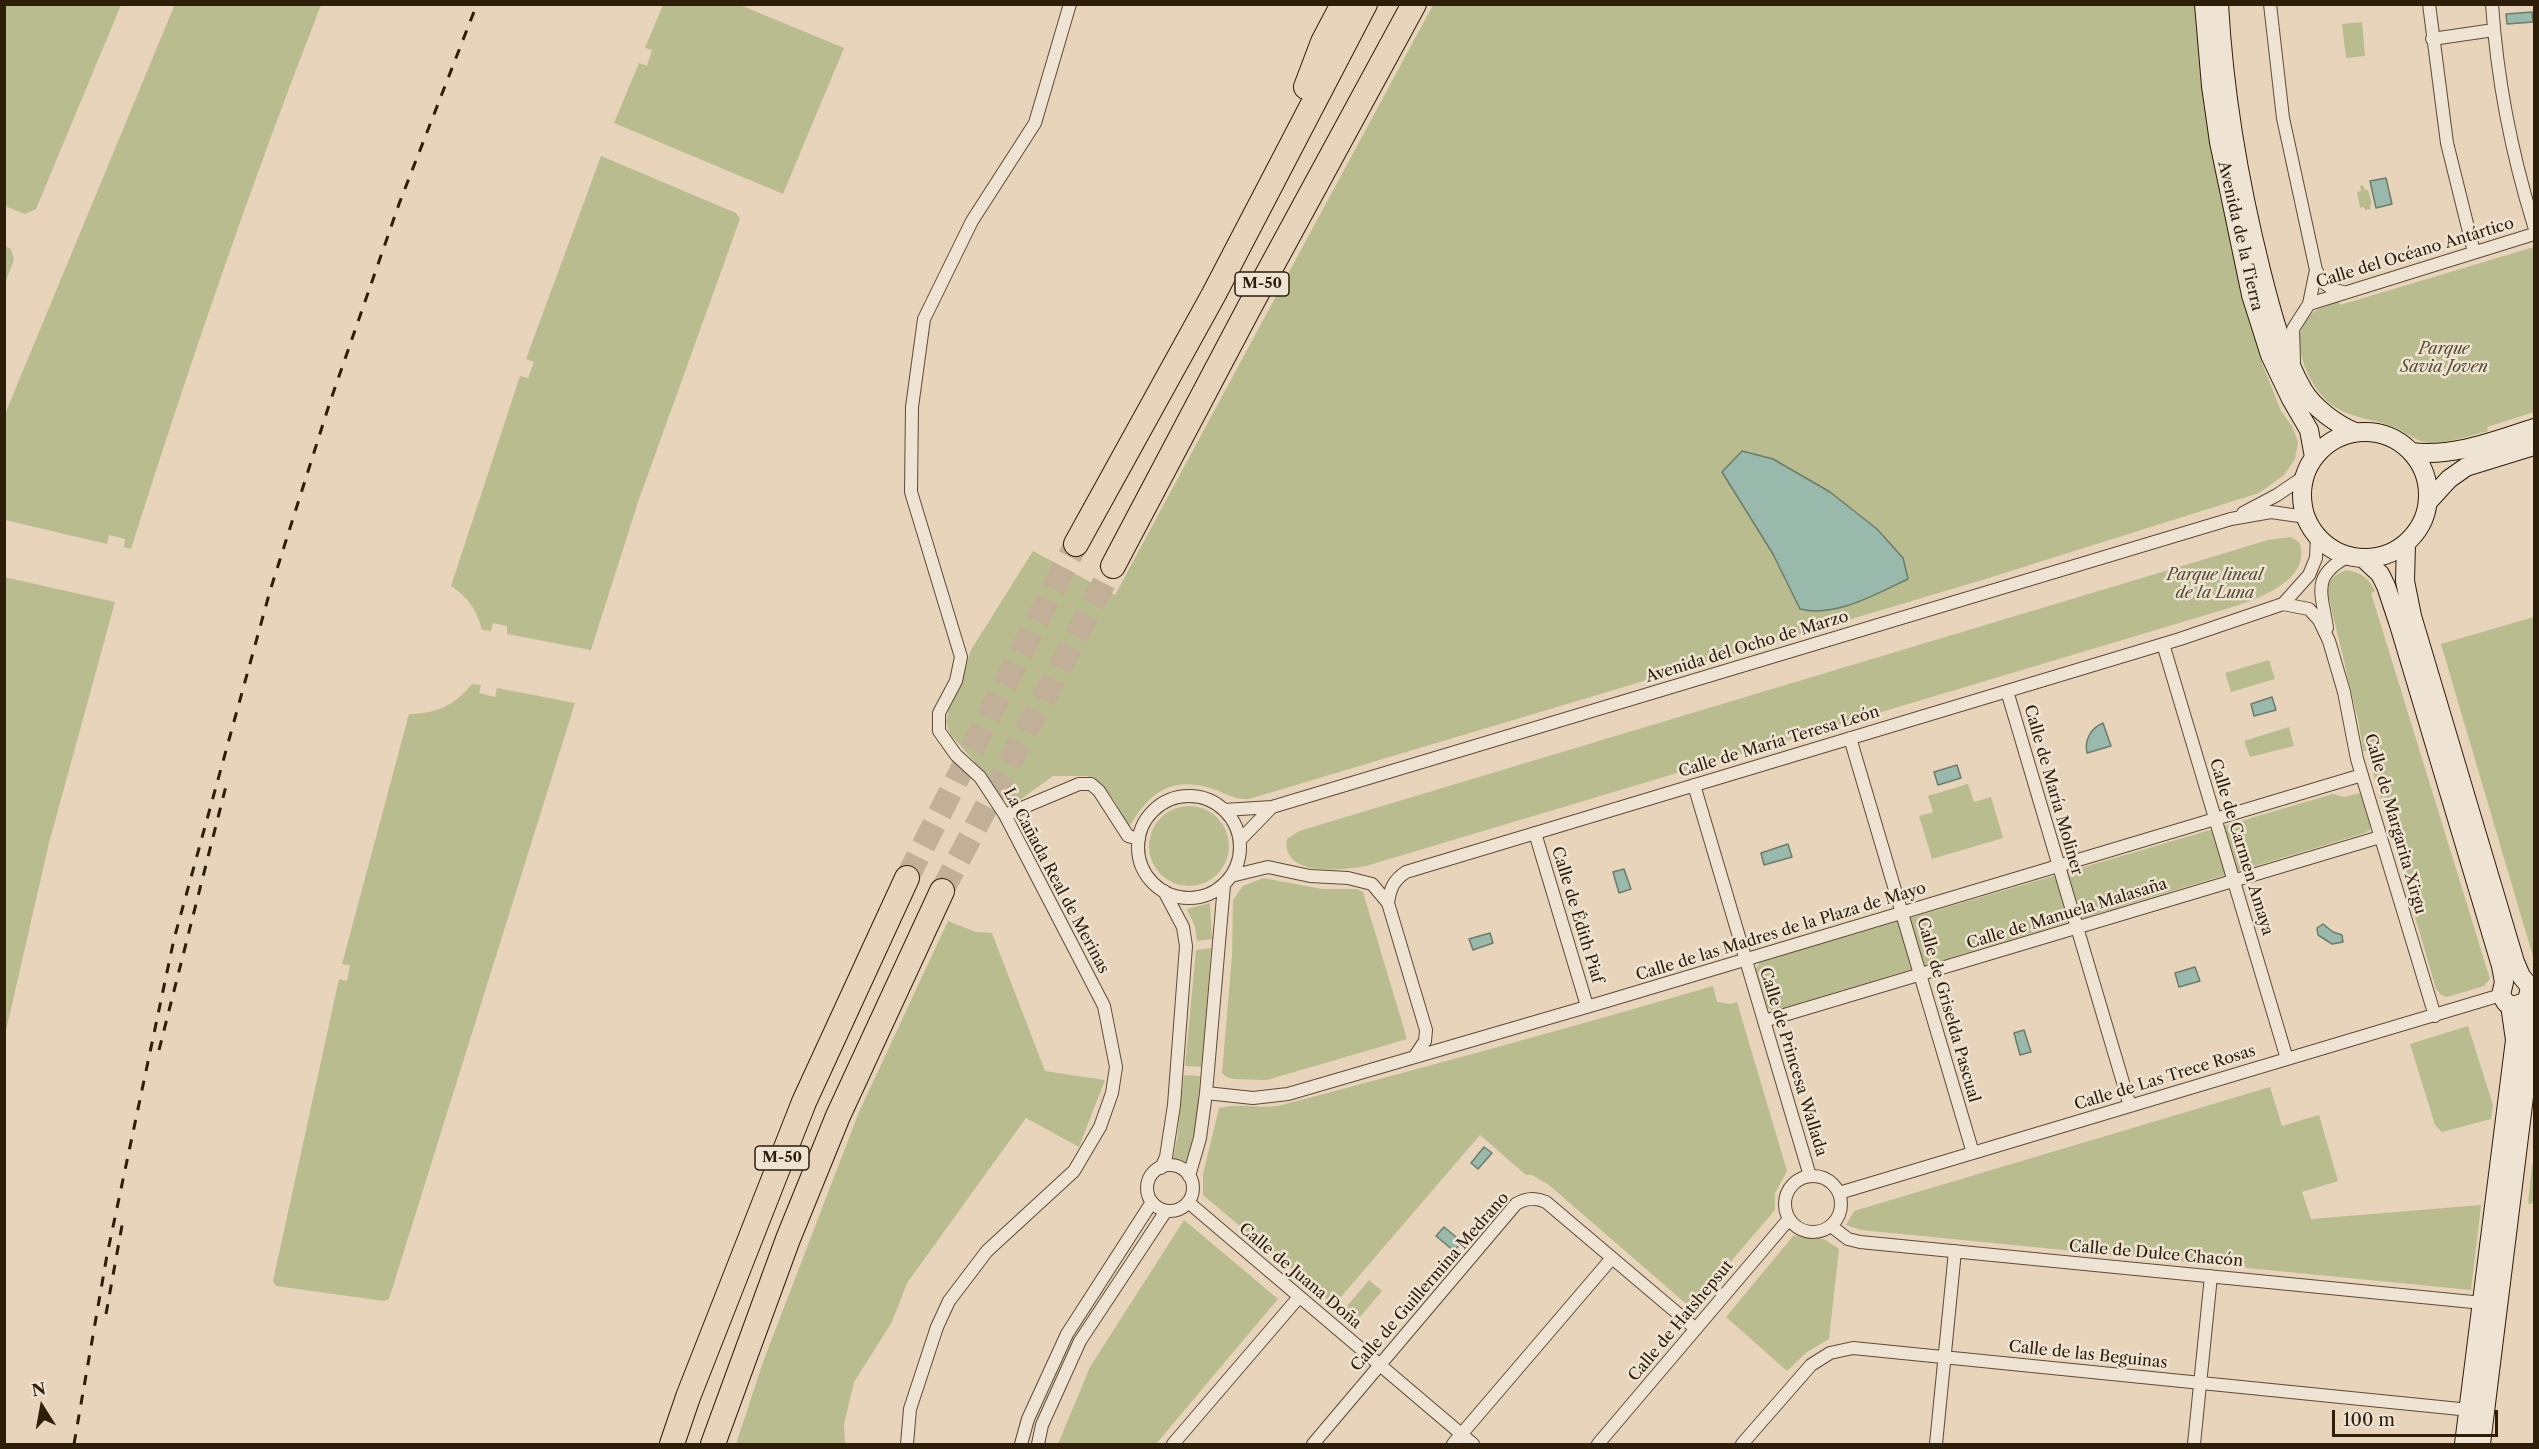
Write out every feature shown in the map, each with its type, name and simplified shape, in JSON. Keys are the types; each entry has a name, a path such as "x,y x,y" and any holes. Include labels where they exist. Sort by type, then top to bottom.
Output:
{"highway":[{"path":"1267,190 1323,42 1343,4"},
{"name":"M-50","path":"1076,544 1365,4"},
{"name":"M-50","path":"1113,566 1248,308 1414,4"},
{"name":"M-50","path":"672,1444 804,1102 907,878"},
{"name":"M-50","path":"713,1444 788,1239 838,1116 942,891"}],"street":[{"name":"La Cañada Real de Merinas","path":"906,1444 910,1409 937,1327 949,1301 987,1251 1074,1171 1100,1127 1112,1093 1116,1067 1104,1006 1005,815 980,777 956,755 939,731 939,713 956,681 961,657 911,492 912,407 924,319 972,221 1035,123 1070,4"},
{"name":"Avenida de la Tierra","path":"2204,4 2211,86 2219,142 2251,295 2270,355 2309,430 2314,458"},
{"name":"Avenida de la Tierra","path":"2219,4 2225,83 2243,192 2284,350 2304,392 2337,423 2355,432"},
{"path":"2270,4 2283,118 2316,270 2324,284 2343,292"},
{"path":"2429,4 2447,143 2475,252"},
{"path":"2492,4 2511,138 2535,226"},
{"path":"2432,39 2494,30"},
{"name":"Calle del Océano Antártico","path":"2296,375 2292,350 2293,329 2309,304 2535,234"},
{"path":"2309,304 2316,270"},
{"path":"2412,452 2427,454 2465,450 2535,428"},
{"path":"2356,557 2386,555 2406,544 2421,525 2428,502 2426,475 2412,452 2397,440 2380,433 2355,432 2332,441 2314,458 2305,476 2302,497 2306,517 2317,537 2332,549 2356,557 2380,574 2386,586 2518,990 2515,1040 2464,1444"},
{"path":"2428,502 2449,479 2466,467 2535,446"},
{"name":"Avenida del Ocho de Marzo","path":"2231,519 2277,495 2305,476"},
{"name":"Avenida del Ocho de Marzo","path":"1224,810 1272,807 2231,519 2271,512 2306,517"},
{"name":"Calle de María Teresa León","path":"1388,903 1393,884 1406,872 2163,644 2283,604 2309,575 2316,558 2317,537"},
{"path":"2406,544 2406,581 2412,615 2531,1040 2481,1444"},
{"name":"Calle de Margarita Xirgu","path":"2356,557 2334,564 2321,581 2320,595 2362,775 2435,1016"},
{"name":"Calle de Margarita Xirgu","path":"2283,604 2309,609 2319,620 2329,641"},
{"name":"Calle de Carmen Amaya","path":"2163,644 2287,1059"},
{"name":"Calle de María Moliner","path":"2007,691 2130,1106"},
{"name":"Calle de Griselda Pascual","path":"1850,738 1973,1153"},
{"name":"Calle de las Madres de la Plaza de Mayo","path":"1206,1093 1253,1098 1271,1097 1448,1048 2362,775"},
{"path":"1005,815 1079,784 1091,784 1099,791 1128,836 1139,839"},
{"name":"Calle de Princesa Wallada","path":"1694,785 1810,1176"},
{"path":"1198,797 1209,800 1224,810 1236,825 1240,840 1240,855 1227,880 1215,891 1195,898 1174,896 1152,882 1143,869 1139,854 1139,839 1147,818 1164,803 1175,798 1198,797"},
{"name":"Avenida del Ocho de Marzo","path":"1240,840 1272,807"},
{"name":"Calle de Édith Piaf","path":"1535,833 1587,1006"},
{"name":"Calle de Manuela Malasaña","path":"1764,1021 2380,837"},
{"path":"1227,880 1268,867 1310,876 1364,880 1372,884 1388,903 1426,1030 1425,1041 1415,1056"},
{"path":"1164,891 1183,927 1186,946 1174,1105 1166,1157 1161,1168 1152,1175 1147,1188 1152,1202 1166,1211 1178,1209 1188,1202 1193,1189 1189,1176 1200,1138 1206,1093 1227,880"},
{"name":"Calle de Las Trece Rosas","path":"1839,1193 2518,990"},
{"path":"1426,1030 1440,1045 1448,1048"},
{"path":"1161,1168 1175,1166 1189,1176"},
{"path":"1810,1176 1828,1180 1839,1193 1841,1211 1831,1226 1814,1232 1796,1226 1789,1219 1785,1204 1790,1188 1795,1182 1810,1176"},
{"name":"Calle de Guillermina Medrano","path":"1313,1444 1516,1204 1523,1200 1539,1199 1546,1202 1696,1329"},
{"path":"1021,1444 1028,1419 1067,1334 1152,1202"},
{"name":"Calle de Juana Doña","path":"1188,1202 1473,1444"},
{"path":"1038,1444 1042,1425 1080,1341 1166,1211"},
{"name":"Calle de Hatshepsut","path":"1598,1444 1789,1219"},
{"name":"Calle de Dulce Chacón","path":"1831,1226 1848,1239 1860,1242 2483,1303"},
{"path":"1936,1444 1955,1251"},
{"path":"1453,1444 1612,1258"},
{"path":"2194,1444 2211,1276"},
{"path":"1173,1444 1299,1297"},
{"name":"Calle de las Beguinas","path":"1742,1444 1811,1365 1830,1353 1853,1348 2470,1410"}],"green space":[{"path":"175,4 321,5 222,275 131,549 124,547 125,539 109,535 107,544 5,520 5,414"},
{"path":"4,5 121,5 36,209 25,214 5,206"},
{"path":"663,5 740,5 844,48 783,194 614,123 639,63 647,66 652,50 645,48"},
{"path":"1433,5 2198,5 2244,296 2262,363 2281,411 2292,426 2298,442 2295,459 2284,475 2259,493 1982,580 1249,799 1238,798 1196,785 1172,786 1144,805 1129,827 1114,800 1098,781 1087,776 1053,776 1017,802 1002,793 950,734 946,722 950,703 959,689 971,650 1033,551 1115,595","holes":["1773,459 1830,492 1877,529 1800,609 1773,554 1723,472"]},
{"path":"2362,22 2365,56 2346,58 2342,24"},
{"path":"601,156 736,213 740,219 638,502 591,650 507,634 507,626 493,623 491,631 482,630 471,605 451,586 520,376 528,378 534,362 526,359"},
{"path":"2363,185 2365,190 2368,190 2371,209 2360,208 2357,192 2361,191 2360,186"},
{"path":"5,246 11,249 14,260 5,283"},
{"name":"Parque Savia Joven","path":"2534,247 2534,412 2487,427 2488,431 2431,443 2418,440 2388,425 2342,411 2326,400 2317,390 2304,364 2300,337 2303,325 2316,310 2339,302 2340,305"},
{"name":"Parque lineal de la Luna","path":"2291,537 2299,542 2301,556 2298,568 2278,587 2251,601 1366,866 1316,869 1303,866 1288,852 1287,839 1299,831 2268,540"},
{"path":"2347,570 2364,577 2375,592 2371,593 2490,979 2484,986 2447,997 2441,995 2436,989 2367,751 2363,751 2359,724 2327,590 2334,577"},
{"path":"4,577 115,602 49,843 5,1035"},
{"path":"2534,617 2534,960 2441,644"},
{"path":"2269,660 2275,679 2231,692 2225,673"},
{"path":"472,684 481,685 479,693 495,697 497,688 575,703 389,1299 384,1301 276,1286 273,1281 339,979 347,981 350,965 342,964 409,714 419,714 444,707 459,698"},
{"path":"2289,727 2294,746 2250,757 2244,741"},
{"path":"1968,784 1974,802 1991,797 2003,838 1932,859 1919,816 1933,812 1928,796"},
{"path":"2360,793 2370,825 2370,830 2365,833 1773,1011 1767,1007 1756,969 1760,962 2333,794 2344,797"},
{"path":"1189,806 1204,809 1217,818 1226,831 1229,846 1226,861 1217,874 1204,883 1189,886 1174,883 1161,874 1152,861 1149,846 1152,831 1161,818 1174,809"},
{"path":"1263,878 1322,889 1357,889 1363,892 1407,1039 1267,1080 1233,1079 1222,1073 1232,956 1233,900 1243,886"},
{"path":"1210,903 1212,939 1197,941 1195,926 1187,909"},
{"path":"948,921 976,932 992,933 1045,1071 1105,1080 1079,1147 1026,1118 907,1283 892,1322 854,1382 844,1424 845,1444 736,1444 763,1362 859,1112"},
{"path":"1211,948 1202,1067 1185,1066 1196,950"},
{"path":"1713,986 1717,1002 1730,1004 1737,1002 1787,1171 1775,1193 1775,1210 1691,1308 1549,1185 1532,1175 1526,1175 1480,1135 1334,1305 1203,1195 1203,1174 1219,1108 1282,1105"},
{"path":"2468,1026 2493,1105 2491,1119 2442,1132 2435,1125 2410,1044"},
{"path":"1184,1075 1200,1076 1197,1119 1187,1164 1173,1160"},
{"path":"2270,1087 2282,1126 2319,1115 2338,1181 2302,1192 2311,1219 2481,1205 2471,1290 1861,1230 1846,1225 1854,1211"},
{"path":"2532,1165 2534,1165 2534,1203 2528,1204"},
{"path":"1184,1220 1278,1299 1156,1444 1058,1444 1090,1367"},
{"path":"1794,1235 1824,1239 1839,1249 1829,1339 1807,1352 1787,1371 1726,1317"},
{"path":"1369,1280 1382,1291 1360,1317 1347,1306"}],"shaded area":[{"path":"2532,12 2533,22 2507,24 2506,14"},
{"path":"2386,178 2392,204 2376,208 2370,181"},
{"path":"1742,451 1773,459 1830,492 1877,529 1903,558 1908,579 1841,607 1813,611 1800,609 1773,554 1722,472"},
{"path":"2272,697 2276,710 2254,716 2251,704"},
{"path":"2103,723 2111,746 2087,753 2089,735"},
{"path":"1957,765 1961,778 1938,785 1934,772"},
{"path":"1788,844 1792,857 1764,865 1761,853"},
{"path":"1624,869 1631,889 1619,893 1613,872"},
{"path":"2323,924 2333,932 2342,935 2343,942 2332,944 2318,935 2317,928"},
{"path":"1490,933 1493,943 1473,950 1469,939"},
{"path":"2195,967 2200,981 2179,987 2175,973"},
{"path":"2024,1030 2031,1052 2020,1055 2014,1033"},
{"path":"1484,1147 1492,1153 1478,1169 1471,1163"},
{"path":"1444,1227 1462,1242 1454,1251 1436,1236"}],"tunnel":[{"path":"907,878 1076,544"},
{"path":"942,891 1113,566"}],"railway":[{"path":"74,1444 107,1255 174,939 270,591 330,402 399,204 477,4"},
{"path":"159,1050 227,782"},
{"path":"106,1314 123,1220"}]}
